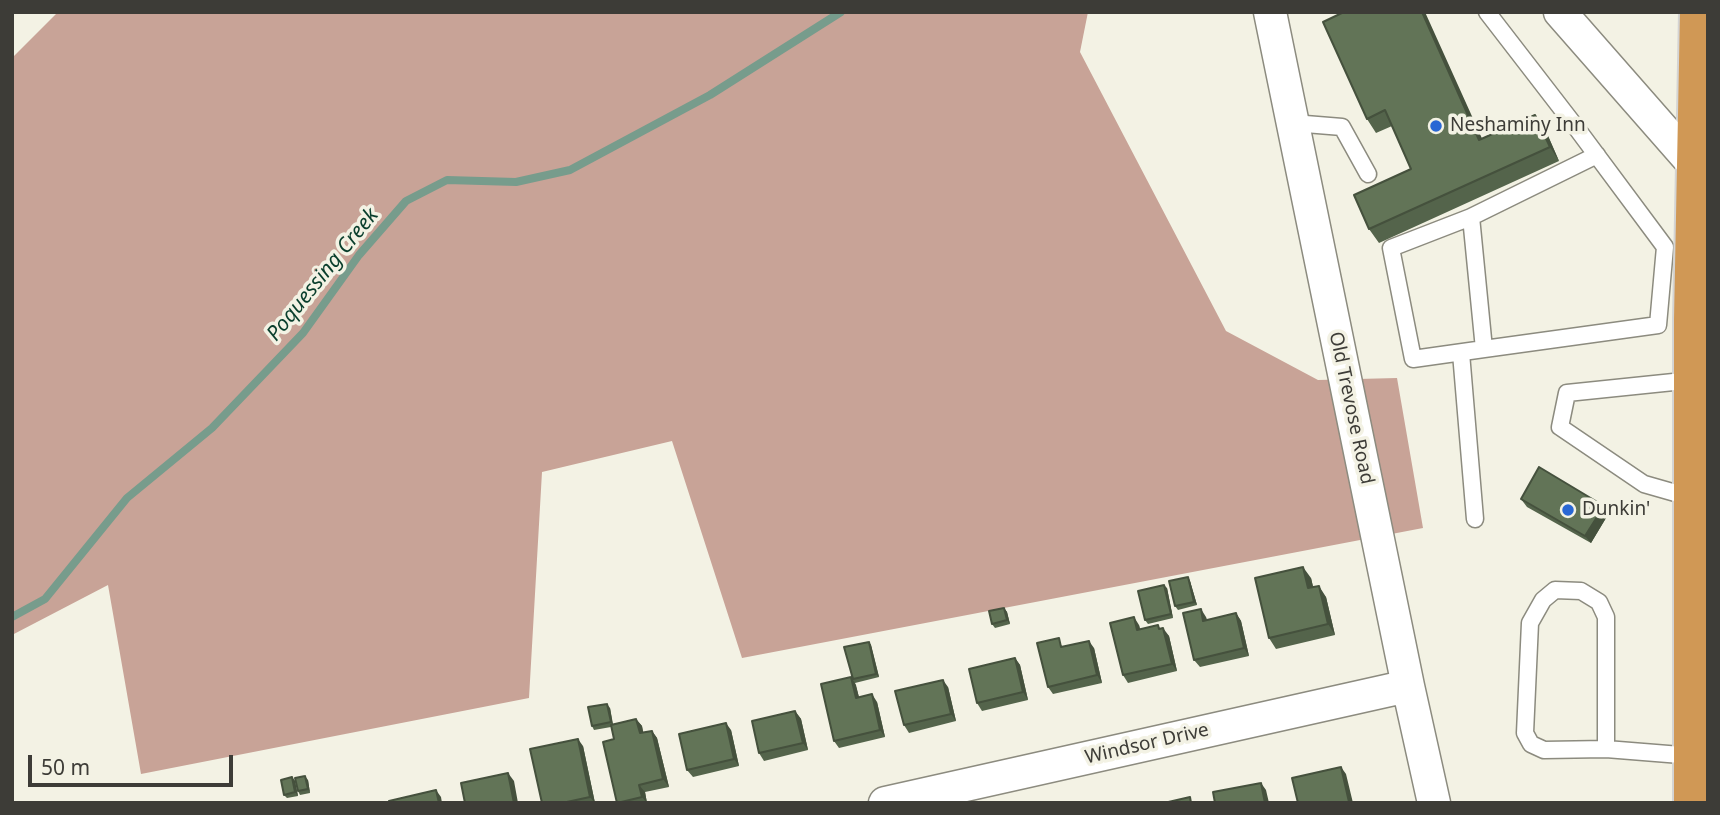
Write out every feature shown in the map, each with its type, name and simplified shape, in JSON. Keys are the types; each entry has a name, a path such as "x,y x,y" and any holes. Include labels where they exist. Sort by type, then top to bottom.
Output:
{"highway":[{"path":"1693,803 1693,380 1689,247 1696,167 1699,12"}],"street":[{"name":"Old Trevose Road","path":"1270,12 1434,803"},
{"path":"1560,12 1696,167"},
{"name":"Windsor Drive","path":"885,803 1408,686"}],"lane":[{"path":"1487,12 1597,155 1689,247 1658,325 1413,359 1391,248 1471,217 1597,155"},
{"path":"1293,123 1342,127 1368,174"},
{"path":"1471,217 1484,349"},
{"path":"1461,352 1475,519"},
{"path":"1693,380 1567,393 1560,427 1644,484 1693,498"},
{"path":"1606,749 1606,617 1598,602 1581,591 1555,590 1543,600 1530,623 1525,733 1531,744 1544,750 1606,749 1693,757"}],"shaded area":[{"path":"58,12 1088,12 1080,52 1226,331 1318,380 1397,378 1423,528 742,658 672,441 542,472 529,698 141,774 108,585 12,635 12,58"}],"building":[{"name":"Neshaminy Inn","path":"1344,12 1422,12 1479,140 1535,115 1550,147 1369,229 1354,195 1411,169 1385,110 1367,119 1323,22"},
{"name":"Dunkin'","path":"1539,467 1604,506 1585,536 1521,499"},
{"path":"1303,567 1308,588 1319,586 1328,624 1269,638 1255,578"},
{"path":"1188,577 1194,602 1175,606 1169,581"},
{"path":"1164,585 1171,614 1145,620 1138,591"},
{"path":"1004,608 1007,620 992,624 989,611"},
{"path":"1201,609 1203,621 1236,613 1244,648 1194,660 1183,613"},
{"path":"1134,617 1137,630 1158,625 1159,629 1163,628 1172,664 1123,675 1110,623"},
{"path":"1059,638 1061,647 1089,641 1097,675 1048,687 1037,643"},
{"path":"869,642 876,674 853,679 844,647"},
{"path":"1015,658 1023,692 977,703 969,669"},
{"path":"851,677 856,698 872,694 880,730 834,741 821,684"},
{"path":"943,680 951,714 904,725 895,691"},
{"path":"607,704 611,722 592,726 588,707"},
{"path":"795,711 803,743 759,753 752,721"},
{"path":"636,719 640,733 652,731 663,779 639,785 642,797 617,803 603,742 614,739 611,725"},
{"path":"726,723 734,759 687,770 679,734"},
{"path":"578,739 590,797 562,803 542,803 530,749"},
{"path":"1341,767 1349,802 1298,803 1292,778"},
{"path":"508,773 514,803 465,803 461,783"},
{"path":"305,776 308,789 298,791 295,778"},
{"path":"292,777 295,792 284,795 281,780"},
{"path":"1261,783 1265,803 1215,803 1213,792"},
{"path":"436,790 439,803 389,803 389,801"},
{"path":"1190,797 1191,803 1164,803"}],"waterway":[{"name":"Poquessing Creek","path":"12,617 45,599 127,498 212,428 303,333 359,255 406,201 447,180 516,182 570,170 710,95 841,12"}],"place":[{"name":"Neshaminy Inn","path":"1436,126"},
{"name":"Dunkin'","path":"1568,510"}]}
